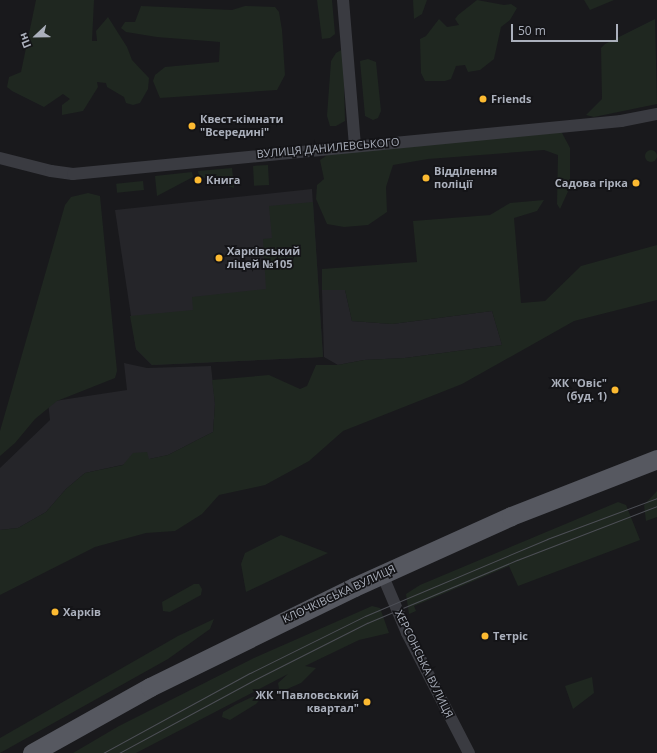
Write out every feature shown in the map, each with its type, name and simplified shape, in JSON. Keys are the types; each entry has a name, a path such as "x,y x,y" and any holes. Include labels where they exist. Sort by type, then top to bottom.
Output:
{"main road":[{"name":"КЛОЧКІВСЬКА ВУЛИЦЯ","path":"32,753 150,687 247,637 511,516 657,459"}],"street":[{"path":"343,0 355,145"},
{"name":"ВУЛИЦЯ ДАНИЛЕВСЬКОГО","path":"0,158 51,171 73,174 355,145 621,121 657,114"},
{"name":"ХЕРСОНСЬКА ВУЛИЦЯ","path":"382,574 407,633 469,753"}],"shaded area":[{"path":"36,0 94,0 92,41 97,41 96,31 108,17 127,47 132,60 149,78 148,89 140,103 133,105 126,103 124,97 107,87 106,83 97,82 98,87 83,111 62,115 62,105 70,99 63,94 44,107 7,87 9,77 21,72"},
{"path":"317,0 332,0 335,34 330,38 322,39"},
{"path":"413,0 427,0 422,14 414,19"},
{"path":"477,0 504,5 511,4 517,8 510,20 501,27 494,59 480,70 468,72 465,65 456,66 451,79 445,81 425,81 421,73 420,39 426,36 439,19 447,27 459,25 455,19"},
{"path":"584,0 614,0 590,10"},
{"path":"141,6 232,10 245,6 275,7 279,12 282,30 285,75 277,90 160,98 153,81 155,75 165,67 219,62 220,42 157,37 126,32 121,28 125,22 135,22"},
{"path":"655,19 657,104 594,117 586,115 602,99 601,48 605,44"},
{"path":"343,49 345,121 336,126 330,126 327,116 331,61 336,53"},
{"path":"368,59 376,62 381,111 378,118 373,120 365,116 360,61"},
{"path":"561,131 570,148 570,187 560,209 557,204 558,155 544,150 428,159 393,165 386,187 387,212 368,225 344,227 327,224 316,199 317,185 324,179 320,160 329,154"},
{"path":"649,150 653,150 657,156 653,162 649,162 645,158 645,154"},
{"path":"268,165 269,185 254,186 253,166"},
{"path":"232,168 234,188 199,176 198,171"},
{"path":"192,172 193,177 157,196 155,176"},
{"path":"143,181 144,190 117,193 116,184"},
{"name":"Харківський ліцей №105","path":"312,189 323,357 152,365 136,349 115,210"},
{"path":"88,193 100,196 117,371 115,378 57,401 35,419 15,443 0,456 0,431 65,205 71,197"},
{"path":"544,200 537,211 514,218 521,303 545,301 581,266 657,245 657,300 574,321 462,384 343,431 309,461 265,485 219,495 202,514 175,531 146,533 95,547 0,595 0,530 18,528 46,512 66,489 85,473 123,465 133,453 147,452 149,459 168,455 213,432 215,404 212,380 269,375 300,389 307,386 316,365 338,365 364,360 405,358 502,345 492,311 392,324 352,321 345,290 322,290 322,269 417,262 413,221 490,215 510,203"},
{"path":"313,202 323,357 152,365 136,349 130,316 193,310 192,297 266,289 263,239 272,238 269,206"},
{"path":"322,290 345,290 352,321 392,324 492,311 502,345 405,358 364,360 338,365 324,357"},
{"path":"124,363 147,368 211,366 215,404 213,432 168,455 85,473 66,489 46,512 18,528 0,530 0,468 50,420 48,402 127,390"},
{"path":"657,491 657,517 646,521 644,505"},
{"path":"618,502 626,505 640,540 518,586 509,566 414,606 416,611 409,614 406,594 420,585"},
{"path":"281,535 328,553 246,592 241,564 245,553"},
{"path":"194,584 199,584 202,589 201,595 170,612 163,611 162,602"},
{"path":"372,606 380,608 389,633 359,640 305,666 316,668 301,683 287,689 279,689 278,683 288,674 136,753 73,753 119,726 254,658"},
{"path":"214,619 210,629 168,659 0,753 0,738 178,636"},
{"path":"592,677 594,693 573,709 565,686"},
{"path":"264,695 256,704 230,720 222,717 223,712 235,705 252,697"}],"tram line":[{"path":"103,753 250,673 365,616 547,539 657,498"},
{"path":"119,753 254,680 367,623 517,560 657,506"}],"place":[{"name":"Friends","path":"483,99"},
{"name":"Квест-кімнати \"Всередині\"","path":"192,126"},
{"name":"Відділення поліції","path":"426,178"},
{"name":"Книга","path":"198,180"},
{"name":"Садова гірка","path":"636,183"},
{"name":"Харківський ліцей №105","path":"219,258"},
{"name":"ЖК \"Овіс\" (буд. 1)","path":"615,390"},
{"name":"Харків","path":"55,612"},
{"name":"Тетріс","path":"485,636"},
{"name":"ЖК \"Павловський квартал\"","path":"367,702"}]}
